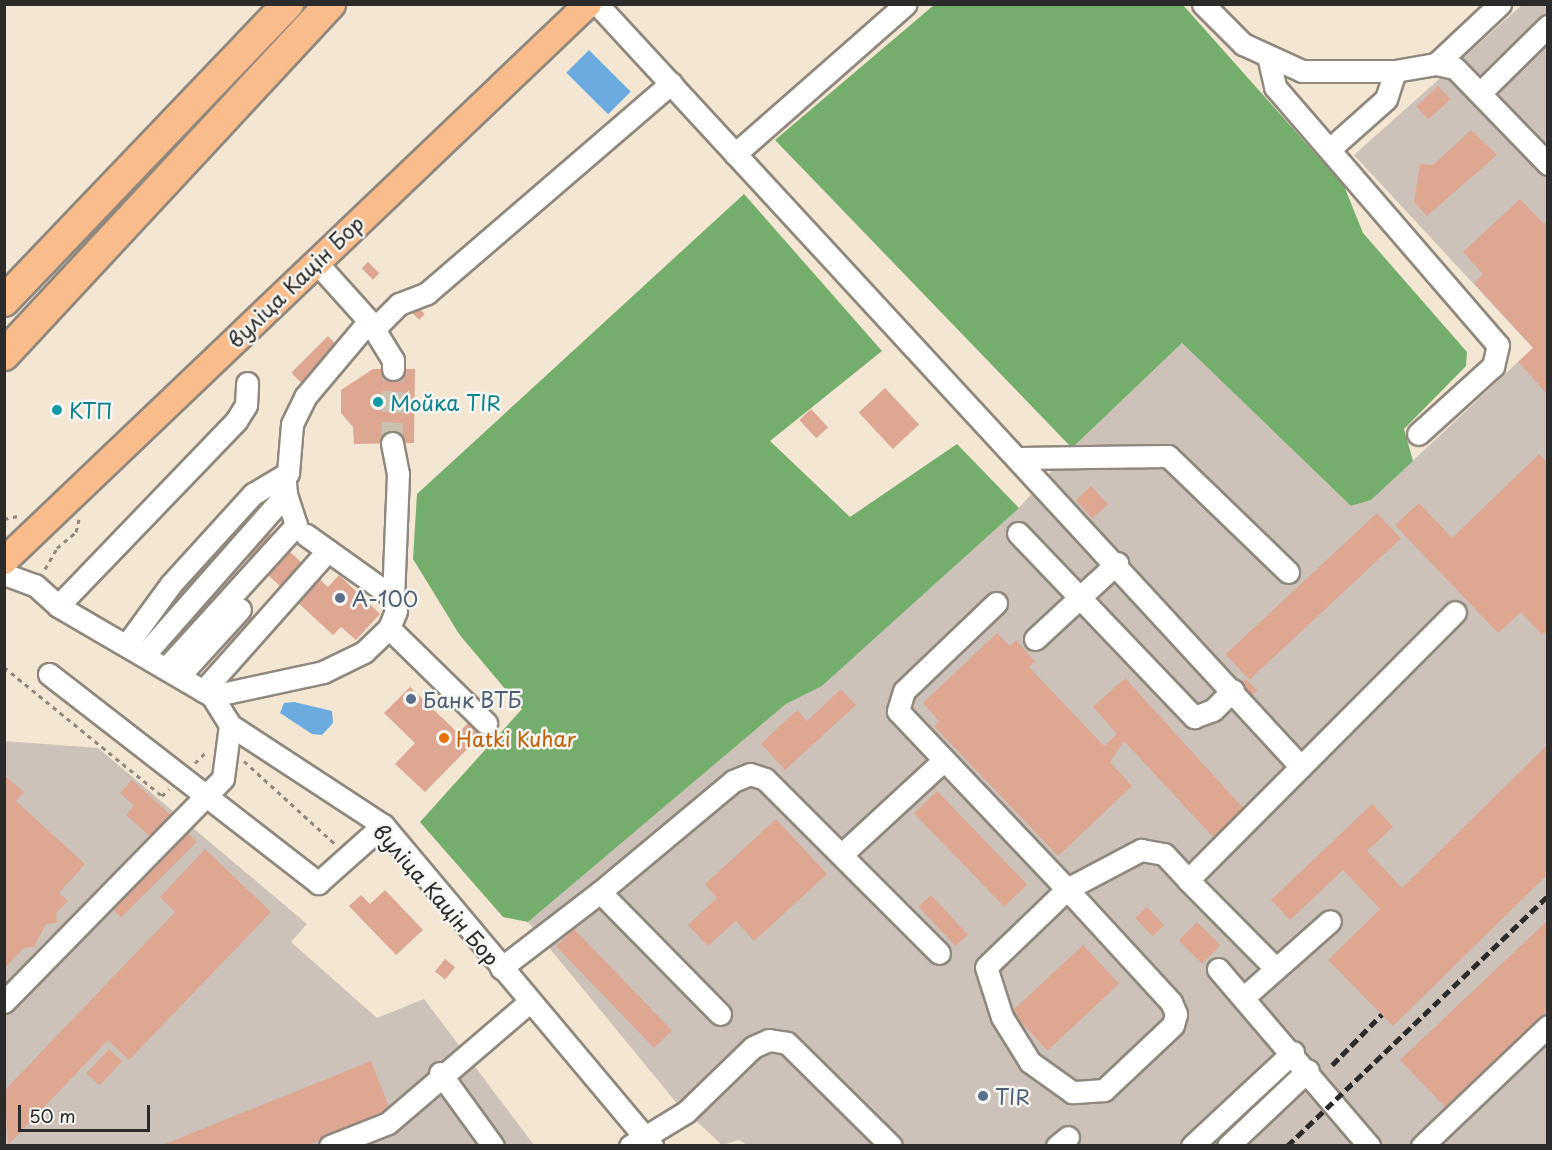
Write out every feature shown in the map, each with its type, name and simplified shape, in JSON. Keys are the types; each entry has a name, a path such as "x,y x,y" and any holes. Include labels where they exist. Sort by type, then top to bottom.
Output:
{"highway":[{"path":"4,301 288,4"},
{"path":"4,355 330,4"}],"main road":[{"name":"вуліца Кацін Бор","path":"4,561 315,261 588,4"}],"street":[{"path":"597,4 1021,458 1301,767"},
{"path":"735,154 906,4"},
{"path":"1203,4 1243,44 1269,60 1302,71 1395,71 1436,64 1455,68 1482,92 1548,164"},
{"path":"1436,64 1500,4"},
{"path":"1482,92 1548,26"},
{"path":"1269,60 1275,87 1332,147 1498,345 1493,366 1418,434"},
{"path":"1332,147 1386,99 1395,71"},
{"path":"169,669 304,519 292,423 305,397 372,324 399,304 427,293 671,83"},
{"path":"315,261 372,324 393,369"},
{"path":"58,606 236,421 246,405 247,383"},
{"path":"4,574 34,585 58,606 169,669 323,672 364,652 389,628 396,611 393,597 398,474 392,444"},
{"path":"1021,458 1168,456 1288,572"},
{"path":"169,669 171,585 253,494 304,519 393,597"},
{"path":"169,669 304,519"},
{"path":"169,669 304,519"},
{"path":"1018,533 1194,717 1213,710 1233,690"},
{"path":"1035,639 1117,563"},
{"path":"996,603 899,699 904,722 1067,889 1171,1002 1176,1014 1173,1025 1104,1090 1072,1092 1030,1062 1002,1017 986,967 1067,889 1142,850 1164,854 1275,968"},
{"path":"1188,880 1455,612"},
{"path":"389,628 486,723"},
{"name":"вуліца Кацін Бор","path":"169,669 230,725 383,825 530,1002 642,1143"},
{"path":"49,674 318,883 345,854 383,825"},
{"path":"4,1002 223,778 230,725"},
{"path":"841,855 943,761"},
{"path":"501,968 600,892 733,781 750,774 765,779 939,953"},
{"path":"600,892 720,1014"},
{"path":"1243,998 1330,921"},
{"path":"1218,969 1293,1052 1369,1146"},
{"path":"330,1146 388,1123 440,1073 530,1002"},
{"path":"1422,1146 1548,1026"},
{"path":"642,1143 686,1112 753,1047 769,1040 788,1043 891,1146"},
{"path":"1192,1146 1293,1052"},
{"path":"1228,1146 1308,1070"},
{"path":"440,1073 494,1146"}],"shaded area":[{"path":"1522,5 1547,5 1547,1145 749,1146 739,1140 722,1145 675,1101 528,922 786,704 822,686 1019,508 1072,448 1182,343 1351,506 1371,500 1533,348 1354,155"},
{"path":"4,741 98,748 307,924 291,942 377,1018 424,999 534,1145 5,1145"}],"green space":[{"path":"934,5 1183,5 1344,186 1363,233 1467,352 1466,366 1404,429 1413,461 1371,500 1351,506 1182,343 1072,448 775,140"},
{"path":"744,194 882,351 770,441 850,517 957,444 1019,508 822,686 786,704 528,922 503,917 420,822 522,709 459,634 413,559 417,494"}],"water":[{"path":"589,50 631,92 608,114 566,73"},
{"path":"294,702 332,711 333,723 322,735 312,734 280,713 284,703"}],"building":[{"path":"1438,86 1450,99 1428,120 1416,106"},
{"path":"1471,130 1497,155 1427,216 1414,202 1420,164 1433,165"},
{"path":"1520,199 1544,224 1548,221 1548,395 1518,362 1533,348 1474,283 1483,274 1463,252"},
{"path":"368,262 379,273 373,280 362,268"},
{"path":"413,303 425,314 419,320 408,309"},
{"path":"328,336 340,348 303,385 291,373"},
{"name":"Мойка TIR","path":"373,369 415,369 414,443 354,444 353,427 341,413 341,390"},
{"path":"885,388 919,425 893,449 859,413"},
{"name":"КТП","path":"54,403 63,412 60,416 50,407"},
{"path":"811,409 828,427 816,438 799,420"},
{"path":"1539,454 1548,463 1548,630 1542,635 1521,612 1498,633 1395,525 1419,503 1452,538"},
{"path":"1091,486 1108,504 1093,519 1076,500"},
{"path":"239,505 328,587 339,575 380,614 356,640 341,627 333,635 217,528"},
{"path":"1377,513 1401,539 1249,680 1226,654"},
{"path":"997,633 1010,646 1016,640 1035,661 1029,667 1104,746 1117,734 1093,707 1125,678 1244,809 1213,837 1124,741 1110,762 1132,786 1058,856 934,726 939,721 923,703"},
{"path":"1246,679 1257,690 1249,699 1238,687"},
{"name":"Hatki Kuhar","path":"410,687 458,733 472,719 485,731 425,792 395,764 415,743 384,713"},
{"path":"841,689 856,705 785,770 761,744 797,710 807,721"},
{"path":"1548,744 1548,874 1393,1026 1328,960 1380,909 1343,870 1290,920 1271,900 1372,804 1393,827 1367,851 1402,888"},
{"path":"4,775 24,792 16,801 85,864 59,893 68,901 56,913 57,923 46,924 34,947 24,948 4,969"},
{"path":"132,780 173,817 153,839 126,815 134,806 120,793"},
{"path":"937,791 1027,885 1004,907 914,813"},
{"path":"776,819 827,874 754,941 736,921 708,946 688,925 717,898 705,884"},
{"path":"184,829 197,842 121,917 108,905"},
{"path":"205,849 271,912 129,1060 108,1040 8,1145 4,1091 175,912 160,897"},
{"path":"385,890 423,930 396,955 349,906 361,895 370,904"},
{"path":"931,895 968,934 955,946 919,907"},
{"path":"1147,907 1164,925 1152,936 1135,918"},
{"path":"1548,920 1548,1010 1445,1107 1400,1060"},
{"path":"1197,922 1220,945 1202,964 1179,940"},
{"path":"574,929 672,1030 654,1048 556,946"},
{"path":"1083,945 1119,984 1047,1051 1011,1012"},
{"path":"445,959 455,967 445,980 435,971"},
{"path":"109,1049 122,1061 100,1085 86,1073"},
{"path":"371,1061 391,1112 306,1146 160,1146"}],"tunnel":[{"path":"392,443 393,369"}],"railway":[{"path":"1287,1146 1548,896"},
{"path":"1332,1065 1382,1014"}],"place":[{"name":"Мойка TIR","path":"378,402"},
{"name":"КТП","path":"57,410"},
{"name":"А-100","path":"340,598"},
{"name":"Банк ВТБ","path":"411,699"},
{"name":"Hatki Kuhar","path":"444,738"},
{"name":"TIR","path":"983,1096"}]}
